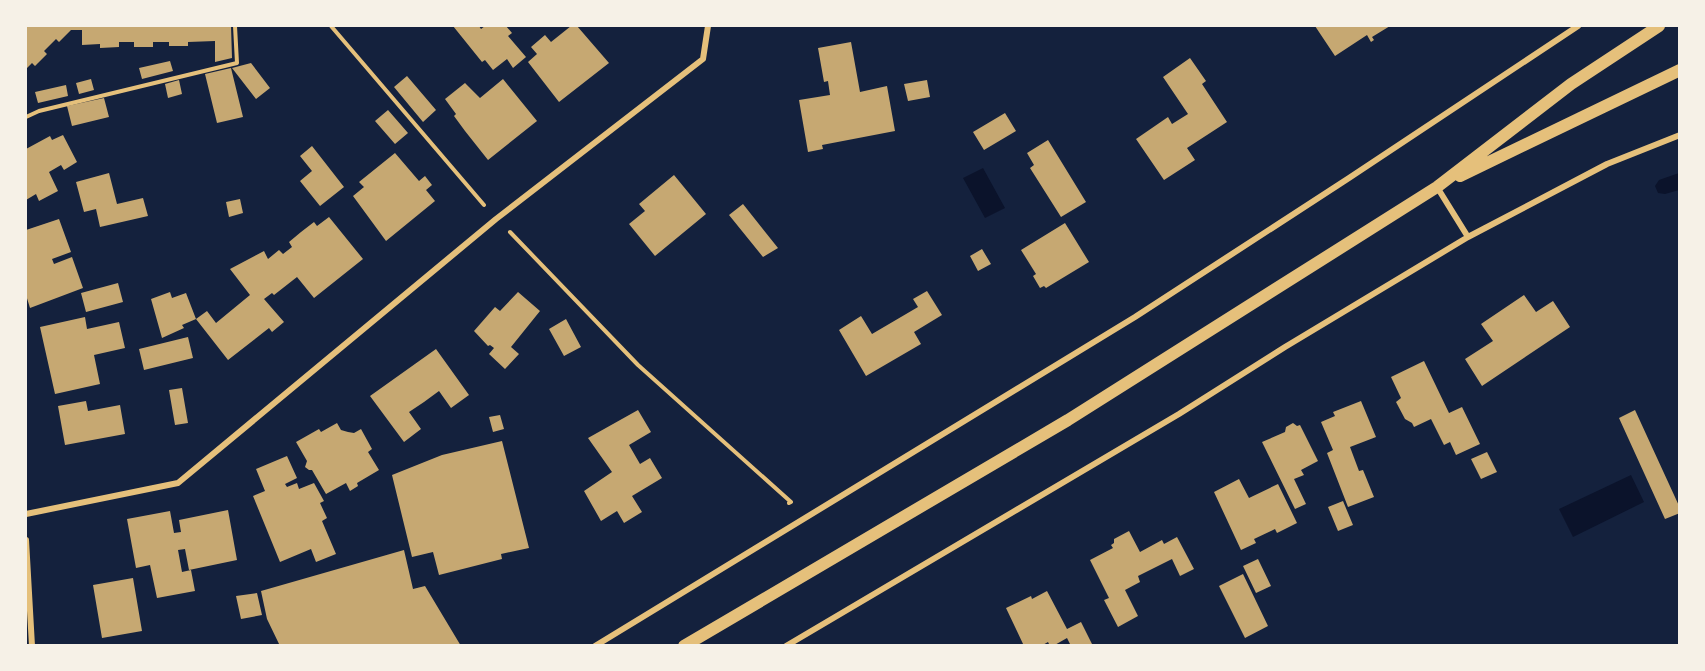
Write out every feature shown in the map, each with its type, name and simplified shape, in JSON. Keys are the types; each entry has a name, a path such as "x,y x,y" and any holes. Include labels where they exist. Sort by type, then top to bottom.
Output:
{"main road":[{"path":"684,645 1068,420 1437,187 1570,84 1659,26"},
{"path":"1437,187 1680,70"}],"street":[{"path":"26,514 178,483 496,219 703,58 708,26"},
{"path":"595,645 1135,317 1578,26"},
{"path":"786,645 1119,449 1468,237 1606,164 1680,135"},
{"path":"1437,187 1468,237"},
{"path":"26,540 32,645"}],"path":[{"path":"26,117 39,111 237,63 235,26"},
{"path":"331,26 496,219 638,365 791,502 775,511 789,527"}],"water":[{"path":"983,168 1005,208 985,218 963,178"},
{"path":"1679,173 1679,190 1665,194 1658,193 1655,186 1659,180"},
{"path":"1631,475 1644,502 1573,537 1559,509"}],"building":[{"path":"26,26 231,26 232,58 215,62 215,41 188,42 188,46 169,46 169,42 153,42 153,47 134,47 134,42 119,42 119,47 100,48 100,44 82,45 82,30 71,30 59,42 56,39 44,51 47,54 35,66 32,63 26,69"},
{"path":"453,26 479,26 481,29 485,26 506,26 512,33 508,36 526,57 513,68 507,59 493,70 485,60 482,62"},
{"path":"571,26 577,26 609,63 559,102 528,62 537,54 531,47 545,35 551,42"},
{"path":"1315,26 1390,26 1372,37 1374,40 1371,42 1367,35 1335,56"},
{"path":"851,42 860,92 887,86 895,131 822,145 823,149 808,152 799,100 830,95 828,81 824,82 818,48"},
{"path":"1190,58 1206,81 1202,84 1227,122 1187,148 1195,160 1164,180 1136,139 1168,117 1172,124 1188,114 1163,77"},
{"path":"170,61 173,71 142,79 139,68"},
{"path":"251,63 270,88 256,99 232,68"},
{"path":"231,68 243,117 217,123 205,74"},
{"path":"407,76 436,110 423,122 394,87"},
{"path":"91,79 94,90 79,94 76,83"},
{"path":"503,79 537,121 488,160 454,116 456,114 445,99 465,83 480,98"},
{"path":"179,80 182,94 168,98 165,84"},
{"path":"927,80 930,97 908,101 904,84"},
{"path":"66,85 68,96 38,103 35,92"},
{"path":"104,98 109,117 72,126 67,106"},
{"path":"388,110 408,133 395,144 375,121"},
{"path":"1005,113 1016,131 984,150 973,132"},
{"path":"63,135 77,162 64,170 61,165 49,172 58,191 39,201 36,194 26,200 26,149 50,136 52,140"},
{"path":"1048,140 1086,202 1061,217 1030,168 1034,165 1027,153"},
{"path":"312,146 344,187 320,206 300,181 312,171 300,156"},
{"path":"395,153 419,181 425,176 432,185 426,190 435,201 386,241 353,196 364,187 359,182"},
{"path":"109,173 117,204 143,198 148,216 100,227 96,209 84,212 76,182"},
{"path":"674,175 706,214 655,256 629,224 645,211 639,204"},
{"path":"240,199 243,213 229,217 226,202"},
{"path":"743,204 778,248 763,257 729,215"},
{"path":"329,217 363,259 314,298 297,277 274,295 272,293 264,299 284,322 272,332 269,328 228,360 196,319 207,311 216,323 250,295 230,269 264,251 268,259 279,250 283,254 292,247 289,242 301,232 314,222 317,226"},
{"path":"59,219 71,252 52,259 54,264 72,257 83,288 30,308 26,295 26,230"},
{"path":"1065,223 1089,262 1046,288 1044,286 1040,288 1033,276 1036,274 1021,250"},
{"path":"982,249 991,264 978,271 970,256"},
{"path":"118,283 123,302 86,312 81,293"},
{"path":"927,291 942,315 914,332 921,344 866,376 839,330 861,316 872,334 918,307 913,299"},
{"path":"170,292 172,298 186,293 196,319 182,325 184,328 162,338 151,299"},
{"path":"518,292 540,311 511,347 519,354 505,369 489,354 494,348 488,346 474,331 495,307 500,311"},
{"path":"1524,295 1536,312 1553,301 1570,327 1482,386 1465,359 1493,341 1481,324"},
{"path":"85,317 87,329 119,322 125,348 94,355 100,384 55,394 40,327"},
{"path":"566,319 581,347 564,356 549,329"},
{"path":"188,337 193,358 144,370 139,349"},
{"path":"436,349 469,395 451,408 439,391 409,412 421,429 404,442 370,396"},
{"path":"1424,361 1449,413 1462,407 1480,444 1456,455 1450,442 1444,445 1431,419 1414,427 1405,419 1396,402 1401,398 1391,377"},
{"path":"182,388 188,423 175,425 169,390"},
{"path":"86,401 88,411 120,405 125,434 65,445 58,406"},
{"path":"1361,401 1376,437 1350,447 1359,471 1363,470 1374,497 1348,507 1327,453 1333,450 1321,422 1335,416 1333,412"},
{"path":"638,410 651,432 629,445 640,464 650,458 662,478 632,496 642,512 624,523 617,511 601,521 584,491 612,472 588,438"},
{"path":"1635,410 1680,508 1680,513 1665,519 1619,418"},
{"path":"500,415 504,429 493,432 489,417"},
{"path":"337,423 341,430 348,432 354,433 361,429 372,449 368,452 379,470 357,483 358,486 350,491 346,483 326,494 312,470 305,467 307,461 296,442 319,429 321,432"},
{"path":"1293,423 1300,425 1318,461 1301,470 1304,475 1294,479 1306,504 1295,509 1262,442 1285,432 1286,427"},
{"path":"502,441 529,548 501,554 502,559 439,575 433,552 412,557 392,475 442,455"},
{"path":"1487,452 1497,472 1481,479 1471,459"},
{"path":"287,456 297,478 285,484 287,487 297,483 299,489 314,483 324,501 320,503 327,518 322,521 336,554 316,562 311,549 280,562 253,496 265,491 256,469"},
{"path":"1239,479 1249,498 1278,484 1297,523 1277,533 1275,529 1254,539 1256,543 1241,550 1214,492"},
{"path":"1343,501 1353,525 1338,531 1328,507"},
{"path":"228,510 237,560 189,570 185,549 178,550 182,572 191,570 195,591 157,598 150,565 136,568 127,519 170,511 174,533 181,532 179,520"},
{"path":"1129,531 1140,552 1162,540 1164,544 1177,537 1194,569 1180,576 1172,559 1138,576 1140,582 1125,590 1138,616 1118,627 1104,600 1109,598 1090,560 1113,548 1111,545 1114,539"},
{"path":"404,550 413,589 425,586 461,646 280,646 267,619 261,591"},
{"path":"1258,559 1271,586 1256,593 1243,566"},
{"path":"1243,574 1268,626 1245,638 1219,586"},
{"path":"133,578 142,631 102,638 93,585"},
{"path":"1047,591 1067,629 1081,622 1093,646 1071,646 1067,638 1053,646 1050,646 1048,642 1041,646 1024,646 1006,608"},
{"path":"257,593 262,615 241,619 236,596"}]}
